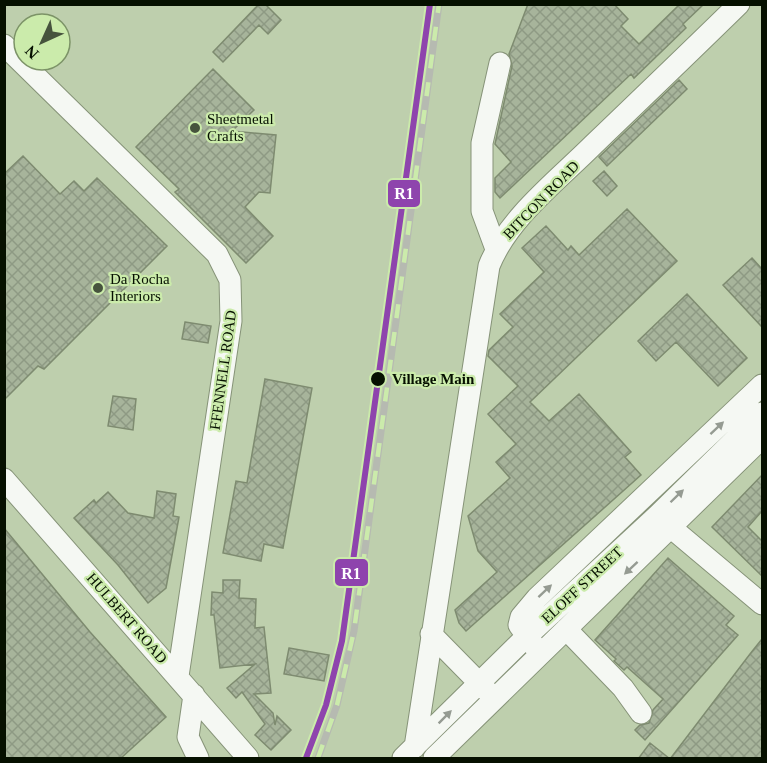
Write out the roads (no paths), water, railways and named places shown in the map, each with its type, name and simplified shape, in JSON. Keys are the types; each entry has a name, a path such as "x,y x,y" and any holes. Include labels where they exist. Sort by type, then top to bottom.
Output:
{"street":[{"name":"BITCON ROAD","path":"409,753 431,634 489,266 496,249 511,229 562,176 731,7"},
{"name":"FFENNELL ROAD","path":"4,45 217,254 230,280 231,321 178,676"},
{"path":"496,249 482,211 482,142 500,63"},
{"path":"541,653 525,638 519,622 537,598 762,385"},
{"name":"ELOFF STREET","path":"409,753 487,691 541,653 566,629 762,413"},
{"name":"ELOFF STREET","path":"434,759 525,638 762,438"},
{"name":"HULBERT ROAD","path":"4,479 248,759"},
{"path":"665,522 762,604"},
{"path":"566,629 623,688 640,713"},
{"path":"431,634 487,691"},
{"path":"194,695 188,737 198,759"}],"railway":[{"path":"318,758 337,705 354,631 439,4"}],"place":[{"name":"Sheetmetal Crafts","path":"195,128"},
{"name":"Da Rocha Interiors","path":"98,288"},
{"name":"Village Main","path":"378,379"}]}
